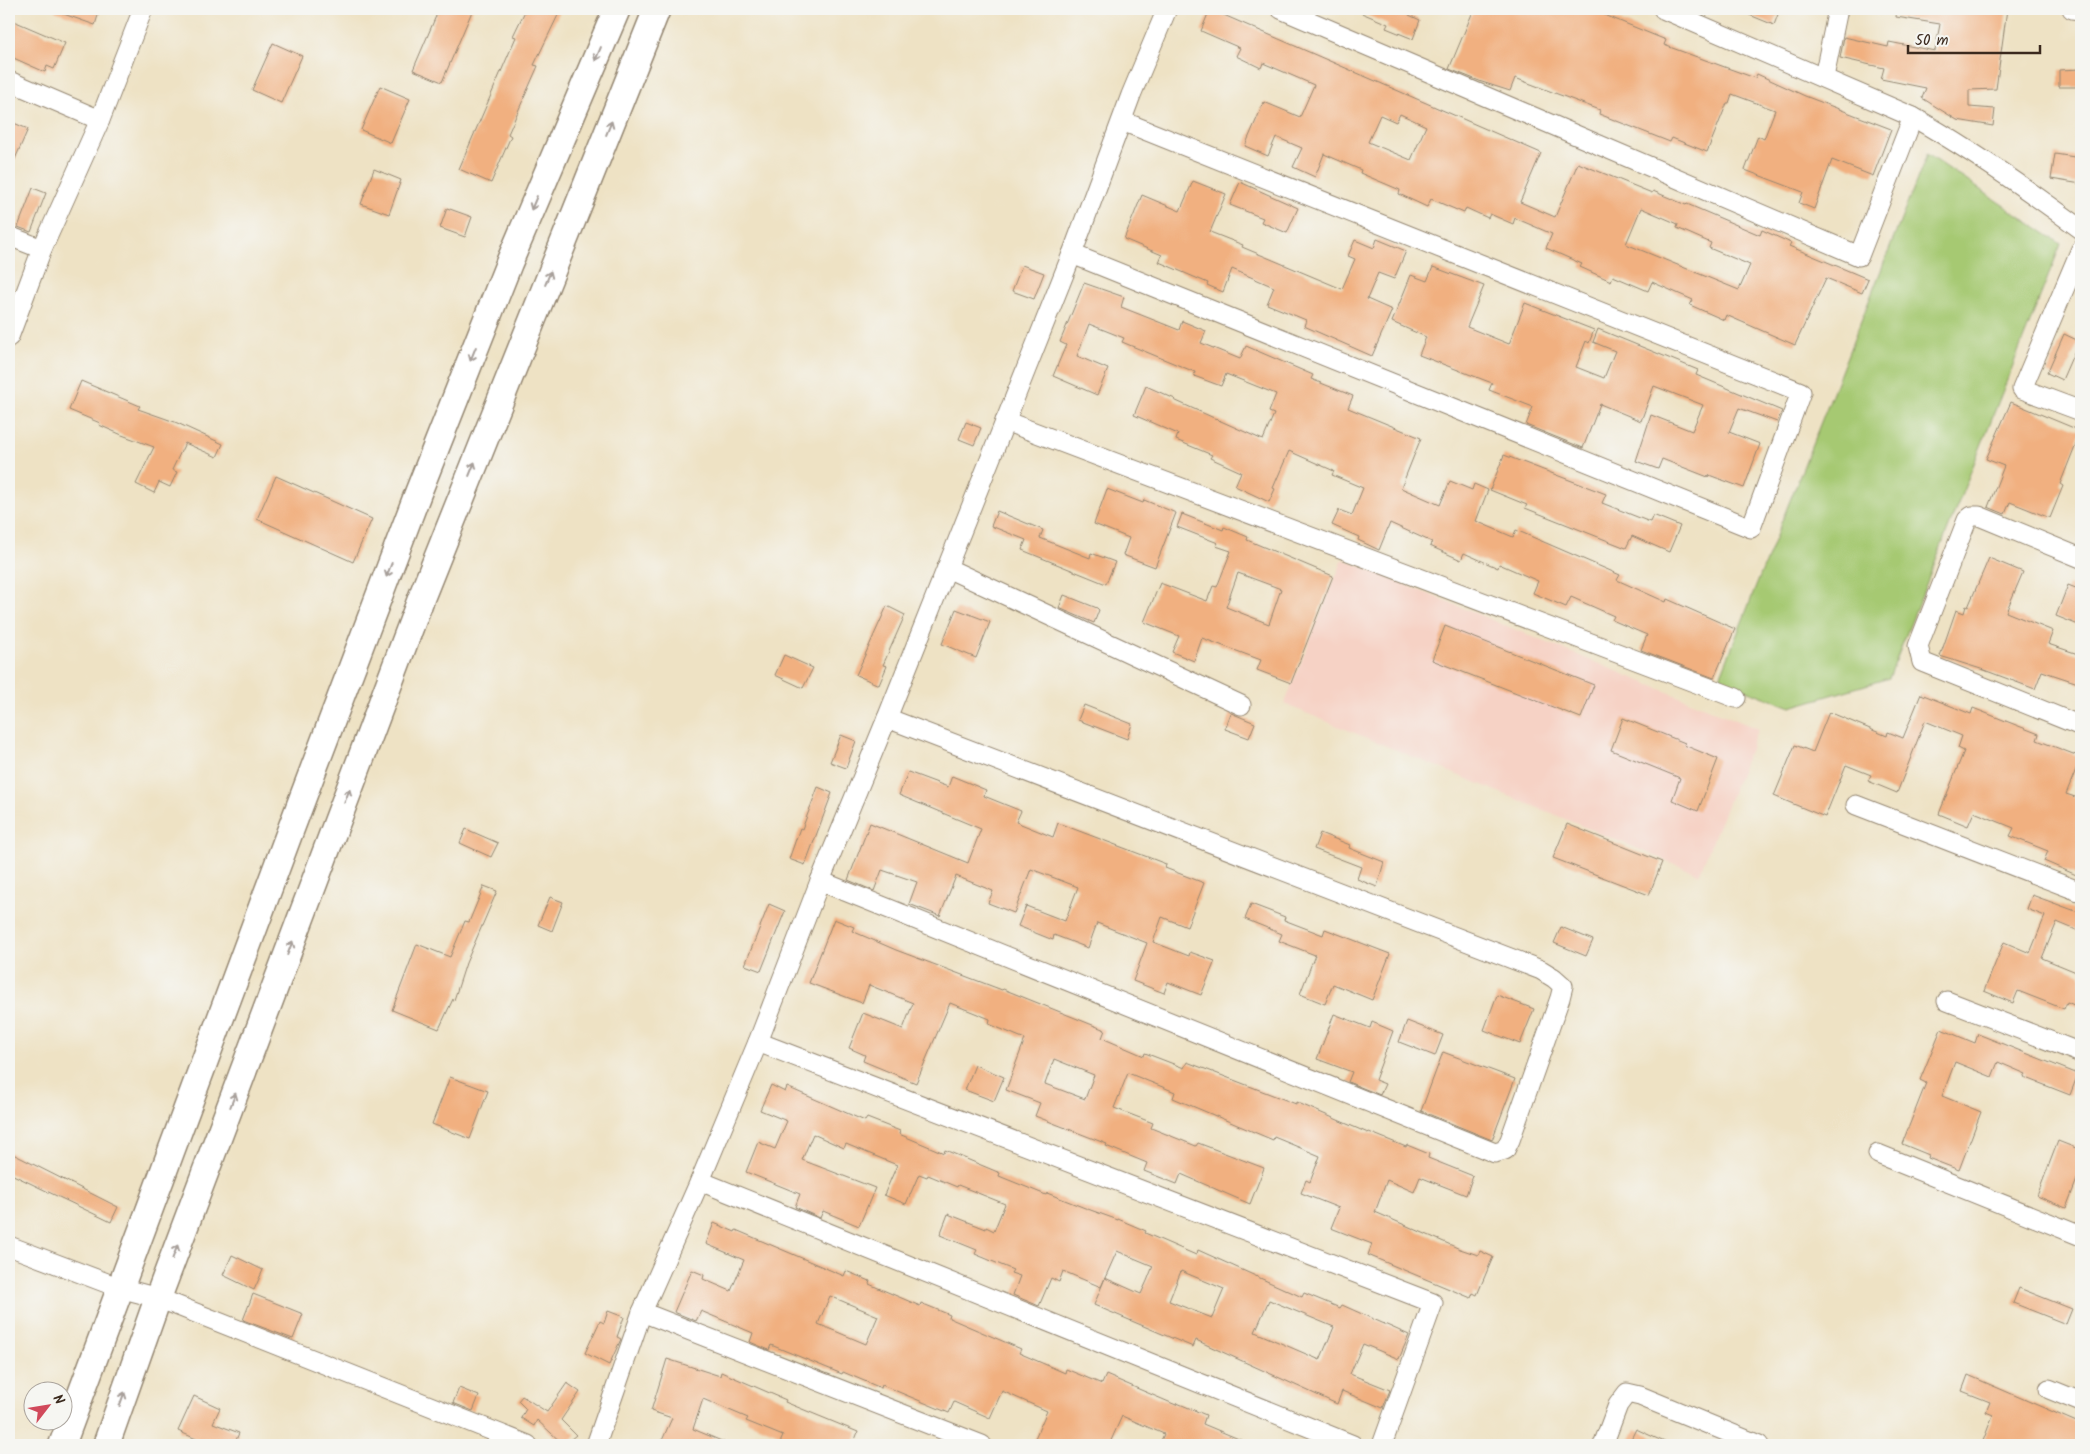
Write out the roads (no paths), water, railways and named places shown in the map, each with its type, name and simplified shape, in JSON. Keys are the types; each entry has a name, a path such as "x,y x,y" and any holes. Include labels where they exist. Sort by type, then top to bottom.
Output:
{"main road":[{"path":"62,1445 418,493 509,263 617,9"},
{"path":"106,1445 158,1298 439,553 657,9"},
{"path":"418,493 456,509"},
{"path":"401,538 439,553"}],"street":[{"path":"9,336 42,249 100,120 143,9"},
{"path":"596,1445 642,1312 700,1181 758,1042 820,881 1072,254 1167,9"},
{"path":"1281,9 1859,256 1913,117"},
{"path":"1663,9 1913,117 1941,132 2009,176 2081,229"},
{"path":"1824,78 1838,9"},
{"path":"2072,9 2081,10"},
{"path":"9,81 100,120"},
{"path":"1072,254 1751,528 1801,392 1122,121"},
{"path":"9,236 42,249"},
{"path":"2081,248 2022,389 2081,411"},
{"path":"1005,421 1736,698"},
{"path":"2081,558 1978,516 1972,516 1967,520 1918,646 1922,662 2081,726"},
{"path":"947,568 1241,705"},
{"path":"820,881 1496,1153 1504,1150 1510,1140 1560,998 1563,986 1554,978 1531,966 887,718"},
{"path":"1856,804 2081,892"},
{"path":"1947,1001 2081,1053"},
{"path":"758,1042 1433,1303 1382,1445"},
{"path":"1878,1154 2081,1236"},
{"path":"700,1181 1353,1445"},
{"path":"9,1246 120,1288 158,1298 528,1445"},
{"path":"642,1312 982,1445"},
{"path":"2049,1389 2081,1402"},
{"path":"1603,1445 1618,1404 1627,1393 1640,1396 1759,1445"}]}
